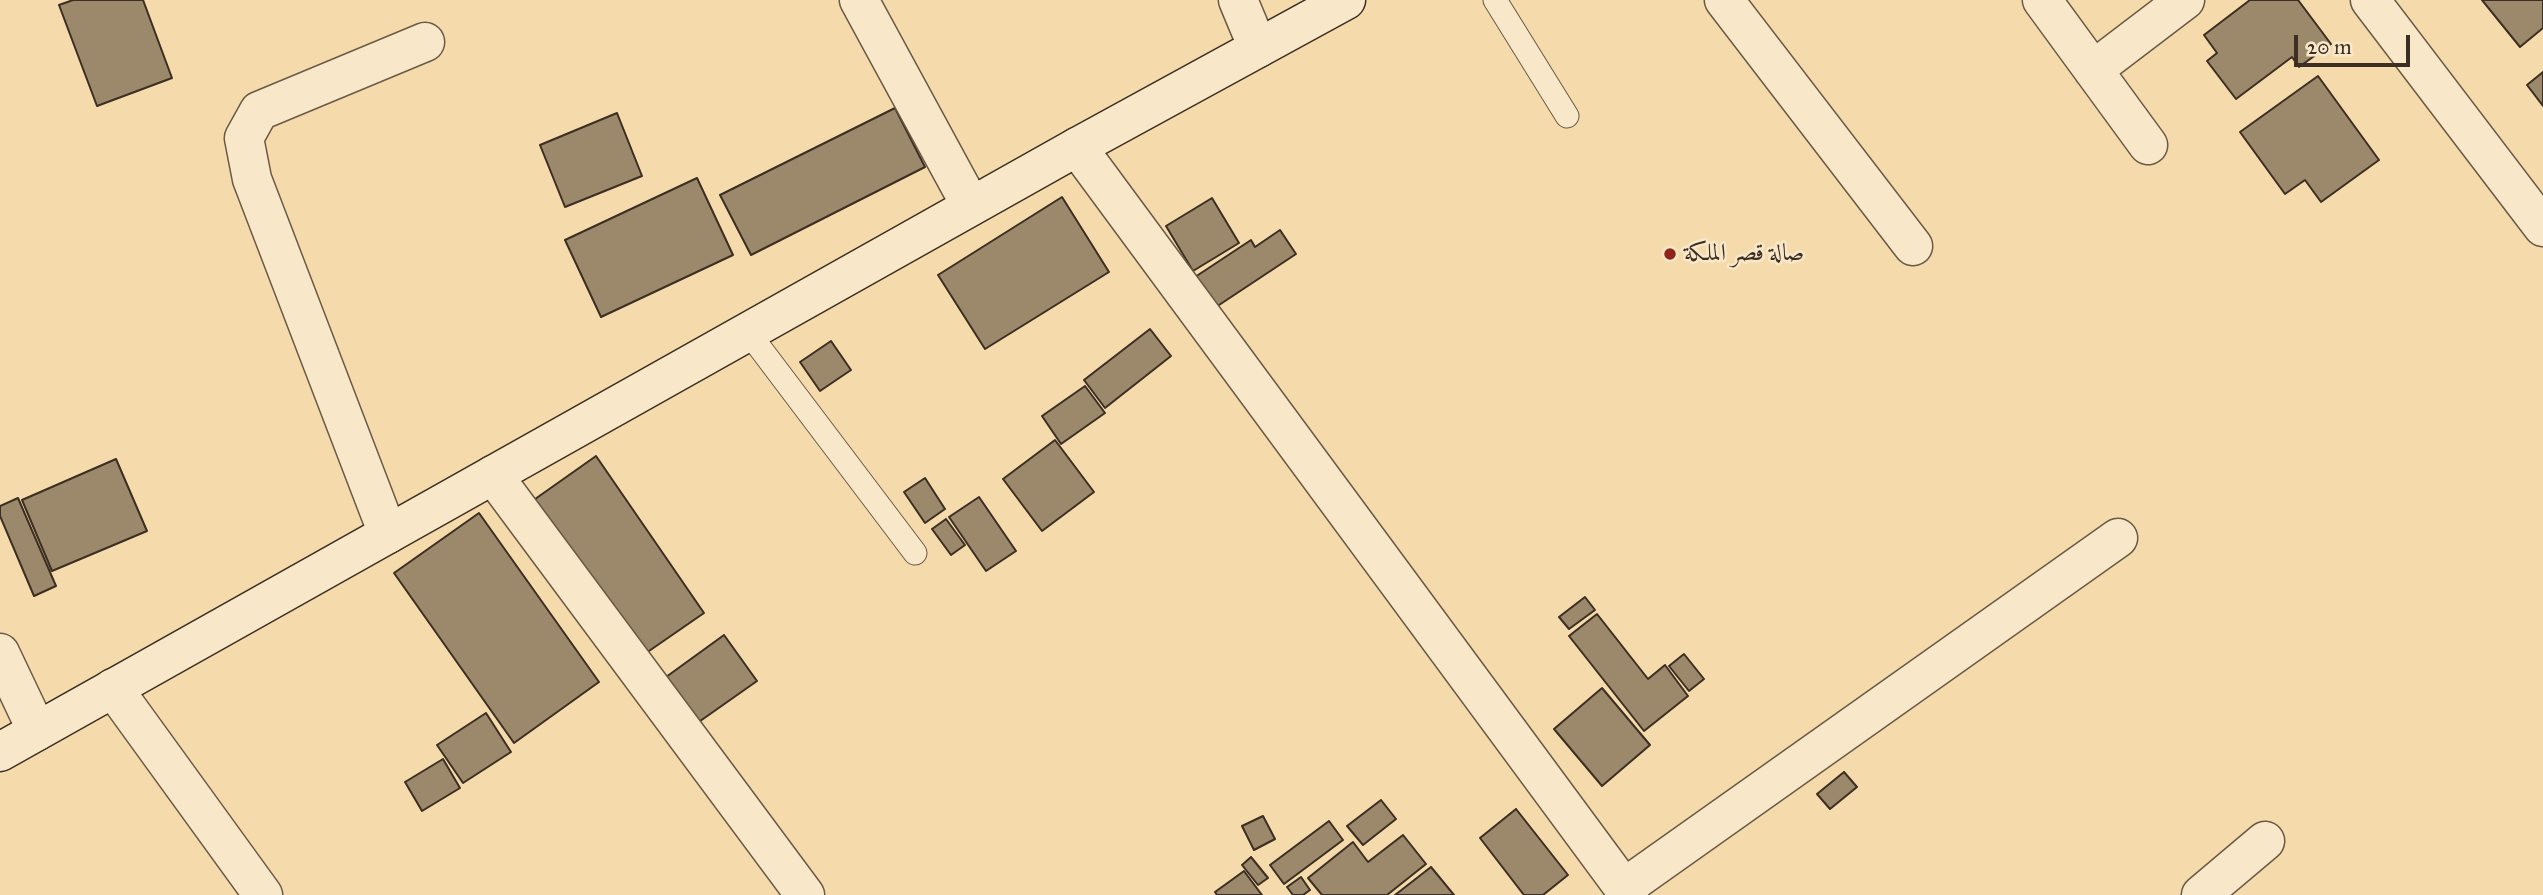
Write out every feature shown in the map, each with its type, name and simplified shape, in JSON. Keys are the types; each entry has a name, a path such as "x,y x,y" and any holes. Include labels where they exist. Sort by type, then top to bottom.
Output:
{"street":[{"path":"859,0 971,206"},
{"path":"1238,0 1258,48"},
{"path":"0,752 971,206 1346,0"},
{"path":"1724,0 1913,246"},
{"path":"2042,0 2148,145"},
{"path":"2093,70 2185,0"},
{"path":"2370,0 2542,224"},
{"path":"387,534 252,179 244,138 259,111 425,42"},
{"path":"1077,147 1626,892 2118,538"},
{"path":"493,475 805,895"},
{"path":"0,653 37,731"},
{"path":"113,688 263,895"},
{"path":"2201,895 2265,841"}],"lane":[{"path":"1495,0 1567,116"},
{"path":"748,332 915,553"}],"building":[{"path":"73,0 143,0 172,78 97,106 59,5"},
{"path":"2250,0 2298,0 2331,44 2299,67 2292,57 2236,99 2207,61 2217,53 2204,35"},
{"path":"2482,0 2543,0 2543,28 2520,47"},
{"path":"2543,72 2543,106 2527,85"},
{"path":"2318,76 2379,160 2321,202 2305,180 2285,194 2240,132"},
{"path":"895,108 925,167 751,255 720,195"},
{"path":"617,113 642,176 565,207 540,145"},
{"path":"697,178 733,255 601,317 565,240"},
{"path":"1062,197 1109,272 985,349 938,275"},
{"path":"1212,198 1239,243 1193,271 1166,226"},
{"path":"1280,230 1296,254 1210,311 1189,281 1251,240 1255,247"},
{"path":"1150,329 1171,356 1105,408 1084,380"},
{"path":"831,341 851,370 820,391 800,362"},
{"path":"1085,386 1105,413 1061,444 1042,416"},
{"path":"1055,440 1094,492 1042,531 1003,479"},
{"path":"596,456 704,613 636,660 528,504"},
{"path":"116,459 147,531 52,571 22,500"},
{"path":"925,478 945,509 925,523 904,492"},
{"path":"979,497 1016,551 986,571 949,517"},
{"path":"18,498 56,586 34,596 0,516 0,506"},
{"path":"479,513 599,682 514,743 394,573"},
{"path":"946,519 965,545 951,555 932,529"},
{"path":"1585,597 1595,610 1569,629 1559,617"},
{"path":"1597,614 1648,679 1665,665 1688,696 1644,731 1569,636"},
{"path":"724,635 757,681 686,731 655,685"},
{"path":"1684,654 1704,679 1689,691 1669,666"},
{"path":"1602,688 1650,745 1602,786 1554,729"},
{"path":"486,713 511,752 463,783 437,745"},
{"path":"443,759 460,788 422,811 405,782"},
{"path":"1844,772 1857,787 1830,809 1817,794"},
{"path":"1381,800 1396,819 1363,845 1347,826"},
{"path":"1516,809 1568,875 1543,895 1524,895 1480,838"},
{"path":"1263,816 1275,839 1254,850 1242,826"},
{"path":"1329,821 1343,840 1284,884 1270,865"},
{"path":"1403,835 1426,864 1387,895 1322,895 1308,878 1353,842 1368,862"},
{"path":"1251,857 1268,878 1258,885 1242,865"},
{"path":"1431,867 1454,895 1395,895"},
{"path":"1244,871 1262,895 1217,895 1215,892"},
{"path":"1301,877 1310,890 1303,895 1293,895 1287,887"}],"place":[{"name":"صالة قصر الملكة","path":"1670,254"}]}
